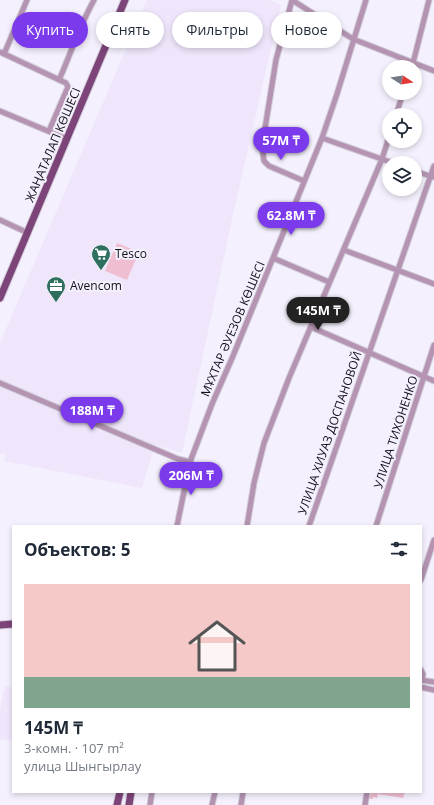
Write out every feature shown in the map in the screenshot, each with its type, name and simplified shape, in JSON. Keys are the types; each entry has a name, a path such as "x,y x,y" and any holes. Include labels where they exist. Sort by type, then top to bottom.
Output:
{"main road":[{"name":"ЖАҢАТАЛАП КӨШЕСІ","path":"0,298 125,0"},
{"path":"0,624 12,624"},
{"path":"117,805 120,793"},
{"path":"129,805 131,793"}],"street":[{"path":"27,0 2,53 66,83 68,88 49,131"},
{"path":"59,80 84,19 94,0"},
{"path":"304,180 269,166 264,161 262,147 276,60 292,0 353,39 401,60"},
{"name":"МҰХТАР ӘУЕЗОВ КӨШЕСІ","path":"177,525 190,462 212,404 322,138 366,0"},
{"path":"414,60 428,0"},
{"path":"422,68 434,72"},
{"path":"0,111 67,139"},
{"path":"247,525 254,483 264,443 329,282 382,159 322,138"},
{"name":"УЛИЦА ХИУАЗ ДОСПАНОВОЙ","path":"309,525 368,353 432,177 434,166"},
{"path":"422,173 432,177"},
{"path":"0,220 28,232"},
{"path":"344,250 434,284"},
{"path":"273,258 329,282"},
{"path":"311,327 434,381"},
{"name":"УЛИЦА ТИХОНЕНКО","path":"376,525 434,345"},
{"path":"0,383 178,459 190,462"},
{"path":"422,577 434,540"},
{"path":"422,680 434,682"},
{"path":"422,687 434,690"},
{"path":"150,805 152,793"},
{"path":"212,805 215,793"},
{"path":"241,805 243,793"},
{"path":"365,805 367,793"}],"shaded area":[{"path":"147,0 269,0 281,5 279,12 271,12 271,48 234,210 182,453 155,445 142,488 4,461 6,454 0,453 0,343 126,48 164,48 164,12 142,12"},
{"path":"117,243 139,252 127,280 105,271"},
{"path":"5,686 12,688 12,741 0,739 0,709"},
{"path":"371,793 405,793 403,798 378,794 377,798 373,797 373,799 369,799"}],"place":[{"name":"Tesco","path":"101,271"},
{"name":"Avencom","path":"56,303"}]}
